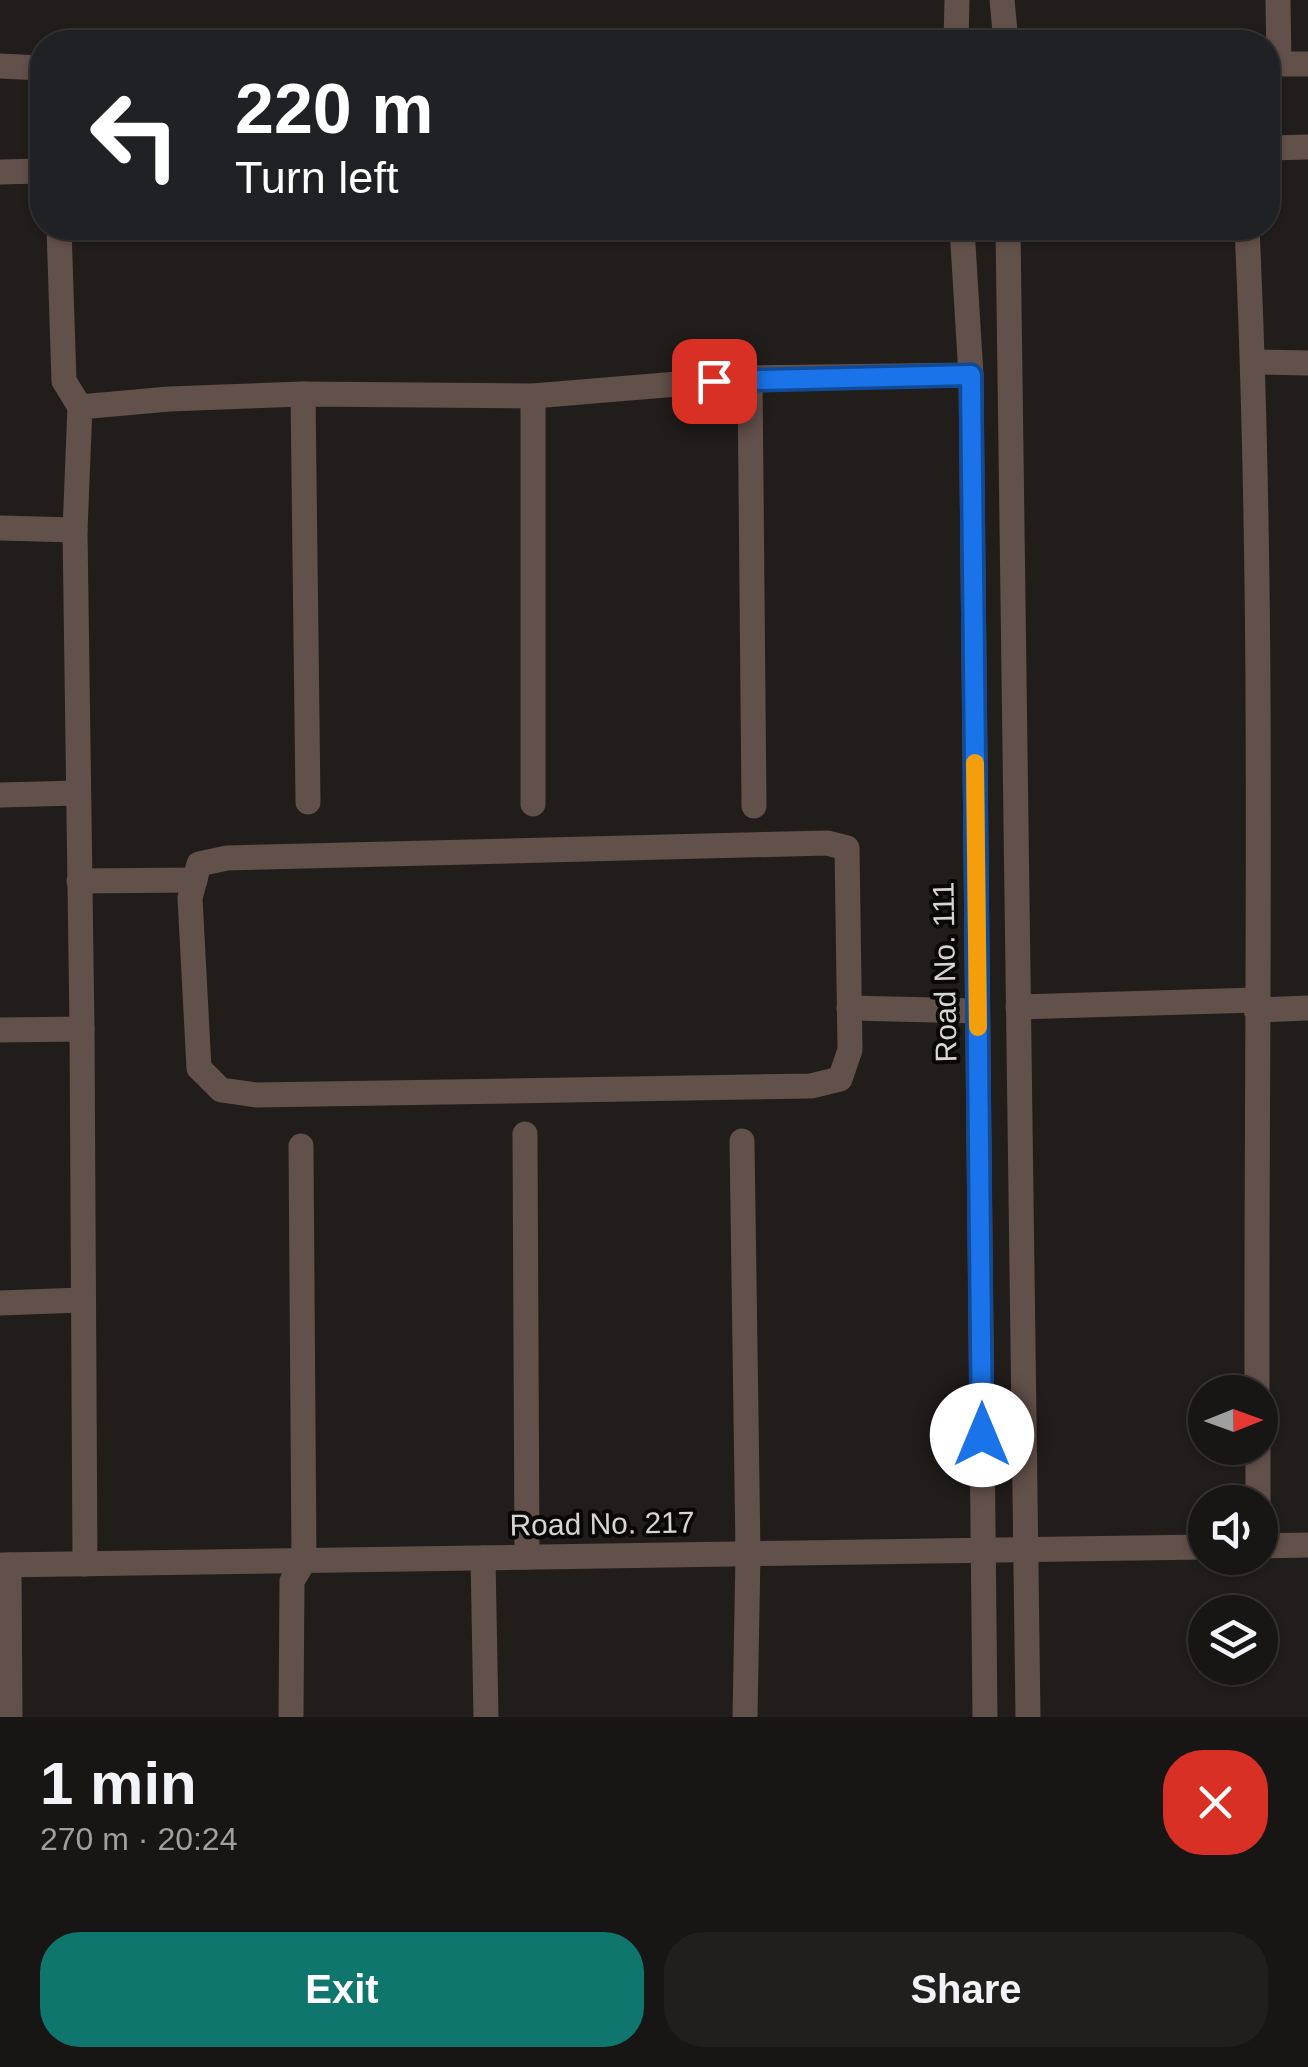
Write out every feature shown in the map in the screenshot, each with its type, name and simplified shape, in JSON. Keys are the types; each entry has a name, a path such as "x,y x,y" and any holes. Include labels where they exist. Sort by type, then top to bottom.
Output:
{"street":[{"path":"956,30 957,0"},
{"path":"1002,0 1005,30"},
{"path":"1276,30 1278,0"},
{"path":"1280,64 1308,64"},
{"path":"0,66 30,67"},
{"path":"1280,148 1308,147"},
{"path":"0,172 30,171"},
{"path":"59,240 64,380 80,407 75,530 85,1564"},
{"name":"Road No. 111","path":"963,240 971,375 986,1717"},
{"path":"1008,240 1028,1717"},
{"path":"1248,240 1253,362 1257,1375"},
{"path":"1253,362 1308,363"},
{"path":"80,407 303,394 532,396 750,378 971,375"},
{"path":"750,378 754,806"},
{"path":"303,394 308,802"},
{"path":"532,396 533,804"},
{"path":"0,528 75,530"},
{"path":"0,795 78,793"},
{"path":"826,842 848,848 850,1050 840,1080 811,1086 256,1095 221,1090 200,1068 190,898 194,880 198,864 227,858 826,842"},
{"path":"79,880 194,880"},
{"path":"1018,1006 1308,1008"},
{"path":"849,1008 978,1011"},
{"path":"0,1030 82,1029"},
{"path":"525,1134 527,1557"},
{"path":"742,1141 748,1554 745,1717"},
{"path":"291,1717 292,1582 304,1561 301,1146"},
{"path":"0,1302 82,1300"},
{"path":"1278,1546 1308,1545"},
{"name":"Road No. 217","path":"4,1565 1188,1547"},
{"path":"483,1558 486,1717"},
{"path":"4,1565 10,1717"}],"slow traffic":[{"path":"975,763 978,1027"}],"route":[{"path":"714,381 971,375 982,1435"}]}
